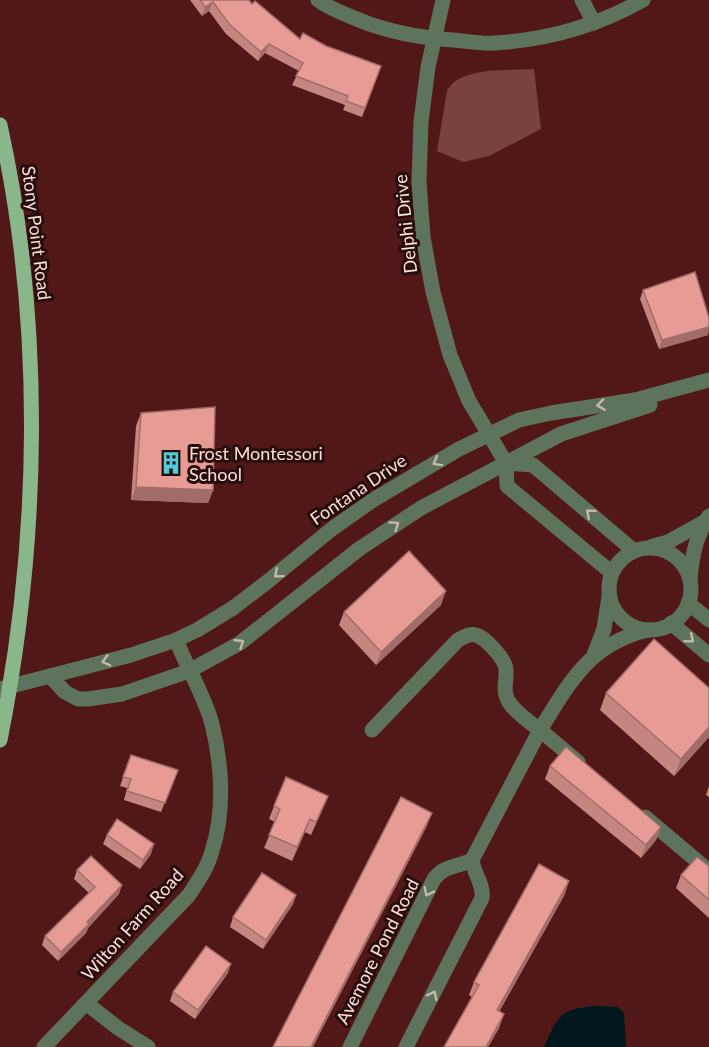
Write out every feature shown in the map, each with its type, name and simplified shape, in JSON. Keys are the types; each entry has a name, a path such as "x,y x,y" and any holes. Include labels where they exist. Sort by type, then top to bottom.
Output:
{"main road":[{"name":"Stony Point Road","path":"0,125 20,231 32,385 32,435 24,574 5,689 0,740"}],"street":[{"path":"318,0 378,27 435,39 492,44 537,39 594,23 643,0"},
{"name":"Delphi Drive","path":"443,0 424,96 419,155 420,209 433,292 450,355 469,401 506,463 507,486 612,573"},
{"path":"582,0 594,23"},
{"path":"50,676 65,692 78,699 88,699 122,694 189,671 240,643 359,549 421,508 561,434 669,400 704,382"},
{"name":"Fontana Drive","path":"5,689 131,655 176,640 197,630 233,608 333,528 374,500 418,472 519,420 635,400 704,382"},
{"path":"506,463 533,465 641,549 667,550 687,569 690,579"},
{"path":"648,630 627,623 617,614 611,602 608,588 617,563 641,549 668,542 708,518"},
{"path":"594,655 628,634 666,627 682,614 691,596 692,558 698,536 708,518"},
{"path":"406,1047 482,898 483,890 473,869 472,860 540,730 561,696 594,655 604,629 609,593"},
{"path":"688,603 709,620"},
{"path":"671,623 709,655"},
{"path":"372,730 458,640 475,634 484,639 502,658 506,668 503,687 511,705 593,774"},
{"name":"Wilton Farm Road","path":"44,1047 189,895 201,877 212,852 220,806 218,754 212,722 176,640"},
{"path":"638,812 709,871"},
{"name":"Avemore Pond Road","path":"350,1047 435,879 446,868 472,860"},
{"path":"86,1003 118,1028 148,1047"}],"shaded area":[{"path":"534,69 541,129 489,156 463,162 437,151 447,91 453,83 463,77 486,71"}],"water":[{"path":"598,1006 618,1007 624,1013 626,1047 544,1047 553,1027 562,1015 576,1009"}],"building":[{"path":"200,0 249,0 252,4 255,1 300,39 303,33 326,46 381,66 365,108 346,101 348,96 296,76 303,63 269,44 261,52 230,25 213,2 205,7"},
{"path":"695,272 709,318 709,327 662,340 643,290"},
{"name":"Frost Montessori School","path":"215,407 213,490 136,487 141,413"},
{"path":"409,551 446,591 381,652 344,612"},
{"path":"654,639 709,688 709,727 681,759 606,693"},
{"path":"566,747 661,827 646,845 550,766"},
{"path":"131,755 178,770 165,803 127,791 131,779 123,777"},
{"path":"286,777 328,796 316,822 310,819 297,847 269,835 280,809 274,806"},
{"path":"401,797 432,813 311,1047 273,1047"},
{"path":"117,819 154,844 143,860 107,835"},
{"path":"91,856 122,885 87,922 89,924 61,952 45,936 95,887 77,870"},
{"path":"697,857 709,866 709,900 681,875"},
{"path":"539,864 569,881 497,1010 504,1014 486,1047 444,1047 479,985 474,982"},
{"path":"262,873 296,895 266,940 233,917"},
{"path":"206,946 231,964 198,1010 173,992"}],"place":[{"name":"Frost Montessori School","path":"171,463"}]}
